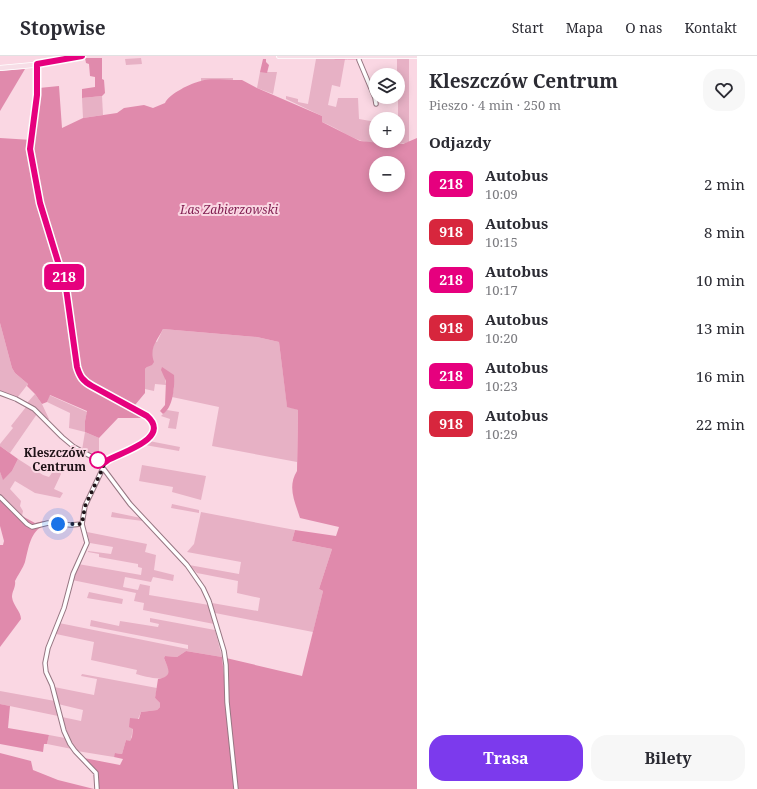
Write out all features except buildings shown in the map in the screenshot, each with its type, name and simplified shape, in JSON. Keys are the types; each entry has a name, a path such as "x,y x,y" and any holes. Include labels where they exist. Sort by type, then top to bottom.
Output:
{"main road":[{"path":"0,68 37,64 66,57 82,56"},
{"path":"279,56 417,56"}],"street":[{"path":"359,56 360,63 369,84"},
{"path":"37,64 37,95 30,141 30,153 39,196 66,288 77,367 80,376 84,381 147,416 152,420 154,428 148,439 104,463 85,506 82,524 87,543 73,574 64,608 48,648 45,663 46,672 52,685 67,737 75,752 92,767 96,773 97,789"},
{"path":"0,393 15,399 34,410 51,428 74,447 104,463"},
{"path":"103,468 130,504 187,565 203,588 209,601 224,651 227,702 236,789"},
{"path":"0,497 27,524 32,527 46,523 71,525 82,524"}],"shaded area":[{"path":"141,58 142,64 126,65 125,59"},
{"path":"409,58 409,142 405,143 405,112 398,112 398,104 405,104 405,68 397,68 397,59"},
{"path":"316,59 345,59 340,87 332,85 328,105 336,107 338,98 358,98 359,119 369,121 369,143 359,140 322,122 322,116 286,99 286,96 298,99 298,102 308,104"},
{"path":"260,72 277,72 273,94 257,88"},
{"path":"201,78 233,78 233,80 201,81"},
{"path":"102,96 103,115 83,118 82,98"},
{"path":"0,323 12,368 15,373 28,384 17,398 0,391"},
{"path":"163,329 257,337 279,342 287,406 298,410 297,462 212,446 219,407 172,397 174,388 161,370 165,377 166,385 155,384 154,391 145,389 145,369 147,367 155,341 157,342"},
{"path":"35,394 42,404 49,419 45,420 27,403"},
{"path":"49,395 87,412 85,432 69,428 70,413 47,402"},
{"path":"26,407 37,414 10,453 0,446 0,444 13,428 11,426"},
{"path":"167,410 179,412 176,429 168,428 170,419 161,416"},
{"path":"85,432 99,438 99,452 87,453 82,450"},
{"path":"149,441 180,447 179,451 145,445"},
{"path":"18,459 43,475 49,477 54,470 59,471 61,474 54,489 63,493 60,498 35,493 15,481 10,489 21,501 20,506 23,511 22,516 19,516 0,498 0,472 3,479 12,471"},
{"path":"142,465 206,476 201,500 172,492 173,487 139,481"},
{"path":"172,504 199,510 199,513 171,508"},
{"path":"112,512 141,518 143,521 111,517"},
{"path":"201,512 295,530 292,541 332,549 319,589 323,591 313,632 215,613 212,603 258,611 260,598 237,593 238,581 197,573 189,565 239,574 241,562 187,552 194,544"},
{"path":"87,532 147,544 145,552 156,555 154,570 174,575 173,581 153,577 151,582 125,577 123,587 138,590 140,584 150,586 149,595 209,605 214,624 143,610 144,603 134,601 136,593 72,580 78,564 141,575 142,568 138,567 138,564 99,557 99,554 88,552 111,554 113,547 90,543"},
{"path":"89,592 123,599 122,604 87,598"},
{"path":"150,618 215,630 222,657 186,651 177,657 165,656 164,658 169,670 168,675 162,678 150,678 136,674 137,670 91,660 94,642 56,634 59,623 188,649 188,645 90,626 91,620 119,626 120,621 158,627 159,624 150,622"},
{"path":"82,674 157,688 155,698 160,703 160,707 157,710 141,712 133,728 130,742 126,740 122,754 116,753 114,757 77,751 71,743 62,717 81,721 83,710 58,704 54,687 94,695 97,679 81,676"},
{"path":"0,691 55,701 58,716 0,704"},
{"path":"49,735 65,738 72,749 47,744"}],"green space":[{"path":"85,58 102,58 102,79 104,80 105,93 102,96 82,98 82,89 95,87 95,77 90,76 89,64 86,63"},
{"path":"263,59 266,59 266,62 269,65 267,73 260,72"},
{"path":"25,69 0,111 0,71"},
{"name":"Las Zabierzowski","path":"205,80 242,80 322,116 322,122 360,141 369,142 369,148 405,148 405,143 417,138 417,789 237,789 228,702 226,658 302,676 323,591 319,589 332,549 292,541 295,530 336,536 339,527 300,518 296,506 292,489 294,477 297,471 298,410 287,407 279,342 257,337 163,329 153,349 152,353 154,362 145,369 145,393 135,405 146,411 144,418 118,418 99,438 85,432 87,411 50,395 47,402 42,404 27,386 28,384 15,373 12,368 0,323 0,138 32,140 39,88 59,86 62,128 83,118 117,113 124,108 144,105 153,108 165,103 171,96 186,86"},
{"path":"162,367 174,375 174,391 171,402 163,414 160,411 165,405 166,381 161,370"},
{"path":"0,446 18,459 12,471 3,480 0,472"},
{"path":"0,498 19,516 22,516 35,523 44,521 45,525 33,535 24,564 15,581 12,597 20,613 21,619 0,647 0,545 3,545 4,541 0,526"},
{"path":"186,651 222,657 234,789 99,789 98,779 95,772 84,758 120,765 123,759 114,757 115,753 122,754 126,740 130,741 132,737 133,729 129,727 130,718 139,719 141,712 157,710 160,707 160,703 155,698 158,679 163,678 168,674 168,669 164,658 165,656 177,657"},
{"path":"0,704 10,706 8,728 49,735 47,744 44,744 43,752 0,744"},
{"path":"0,753 31,761 33,770 58,780 94,789 0,789"}],"waterway":[{"path":"335,59 347,59"},
{"path":"348,59 357,59"}],"bus line":[{"name":"218","path":"82,56 37,64 37,95 30,145 37,190 64,277 77,367 80,376 84,381 92,386 147,416 152,420 154,428 148,439 143,443 104,463 98,460"}],"place":[{"name":"Kleszczów Centrum","path":"98,460"}],"route":[{"path":"58,524 82,524 85,506 103,468 104,463 98,460"}]}
